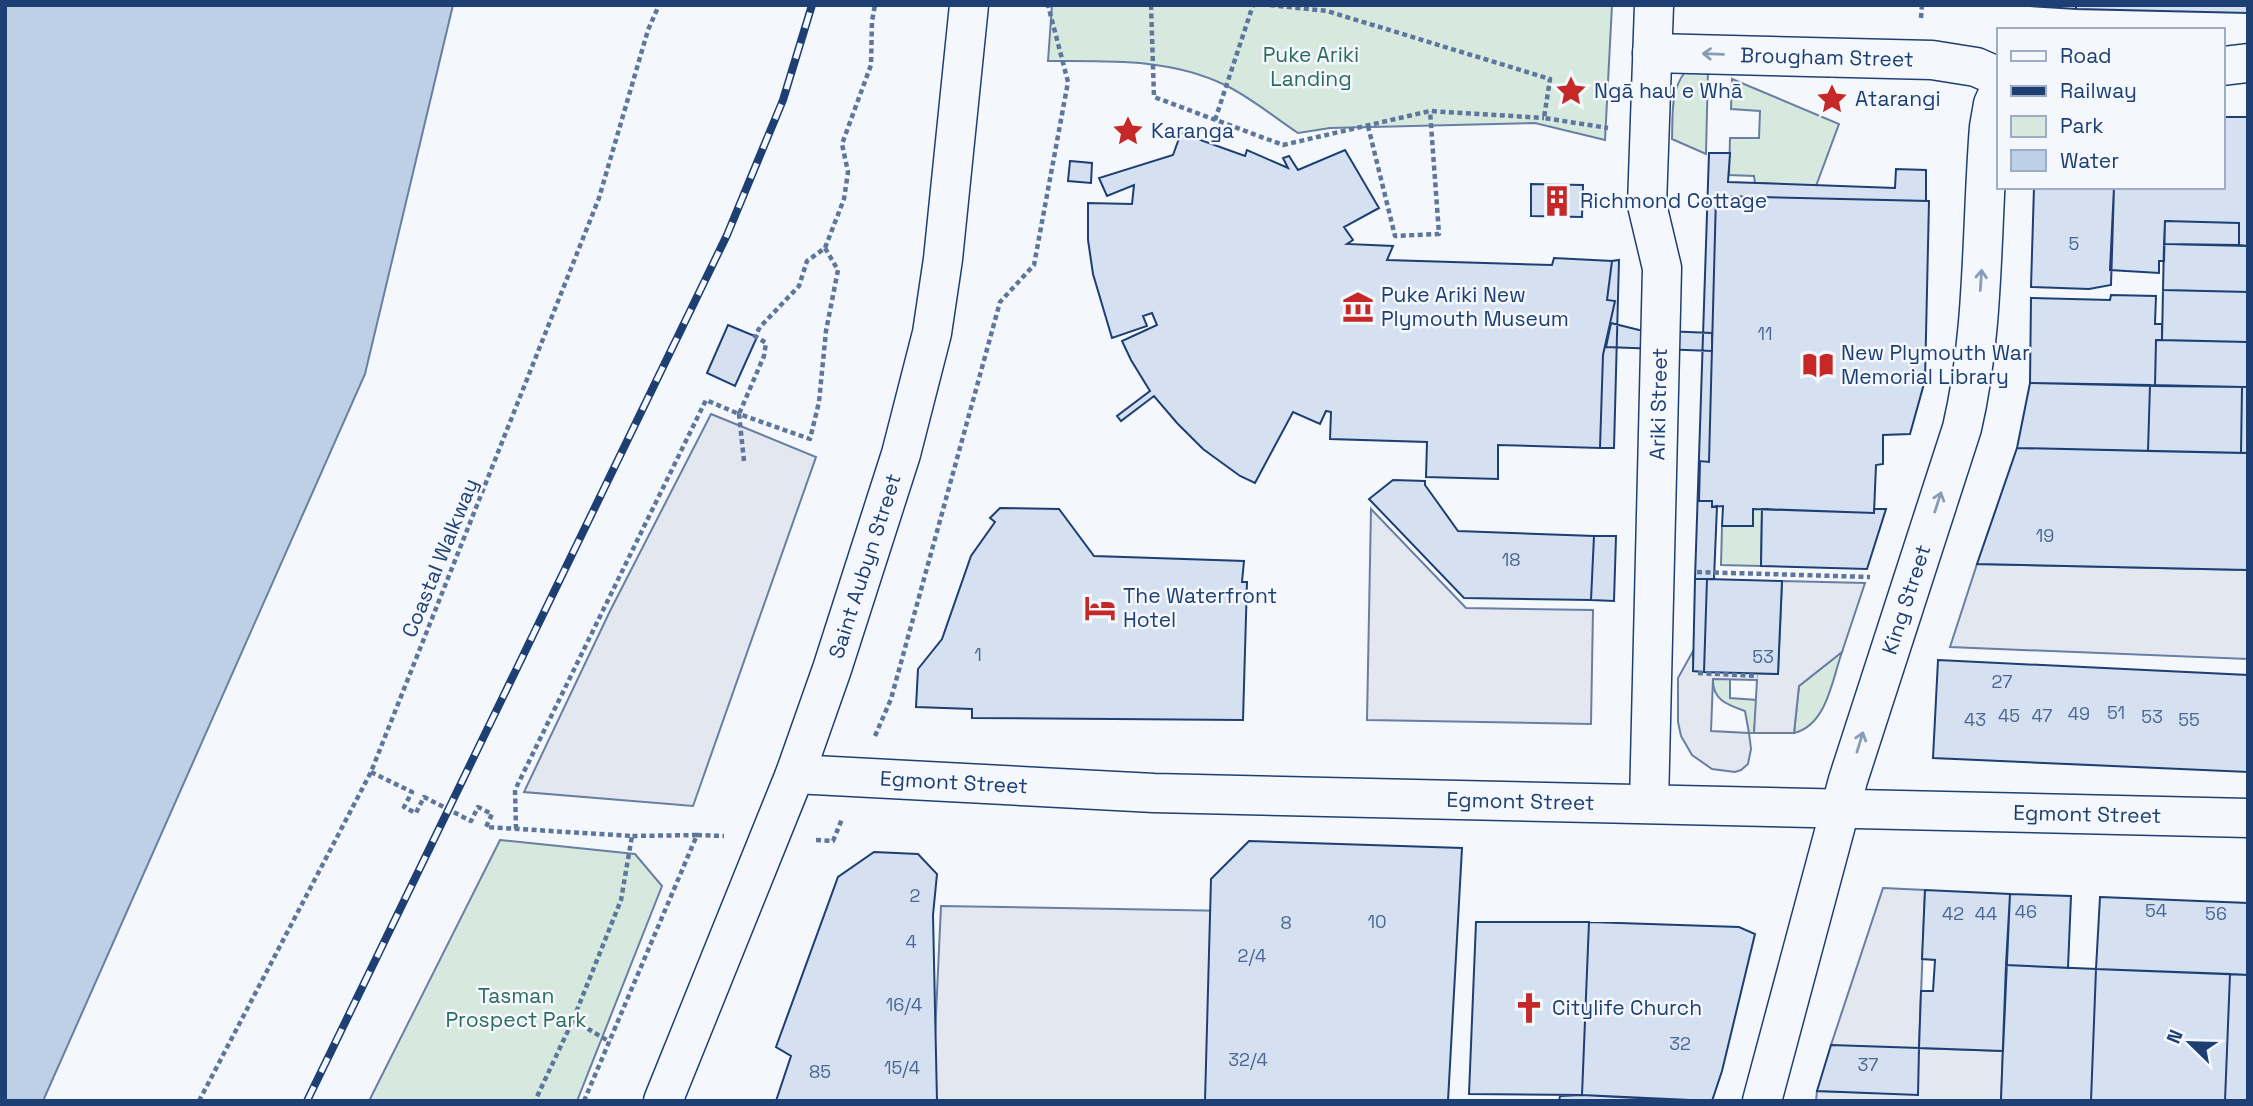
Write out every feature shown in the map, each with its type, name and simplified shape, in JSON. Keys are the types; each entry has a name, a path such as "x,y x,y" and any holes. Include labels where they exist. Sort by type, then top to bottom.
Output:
{"main road":[{"name":"Saint Aubyn Street","path":"663,1101 795,774 832,669 901,454 932,333 943,259 970,5"},
{"name":"Ariki Street","path":"1649,803 1662,268 1647,205 1654,5"},
{"name":"Brougham Street","path":"1652,53 1932,60 1976,67 1997,76"},
{"path":"2225,66 2248,63"},
{"name":"King Street","path":"1762,1101 1863,730 1962,428 1971,391 1978,320 1989,128 1997,95"},
{"name":"Egmont Street","path":"795,774 1154,793 2248,818"}],"path":[{"name":"Coastal Walkway","path":"198,1101 371,772 599,198 648,30 659,5"},
{"path":"744,461 739,414 764,356 766,344 755,335 799,286 807,261 825,248 844,199 848,172 842,144 871,65 875,5"},
{"path":"1151,5 1154,97 1283,145 1430,111 1544,118 1650,135"},
{"path":"1215,120 1253,5"},
{"path":"1270,5 1326,11 1550,79 1544,118"},
{"path":"1368,126 1395,236 1439,234 1430,111"},
{"path":"516,829 515,790 706,400 810,439 819,402 826,331 838,271 825,248"},
{"path":"1655,570 1913,579"},
{"path":"1698,674 1758,676"},
{"path":"371,772 412,792 404,807 416,813 424,797 471,821 478,807 492,814 486,827 632,836 697,835 584,1101"},
{"path":"535,1101 573,1020 621,900 632,836"},
{"path":"573,1020 610,1042"}],"green space":[{"name":"Puke Ariki Landing","path":"1052,5 1612,5 1605,140 1535,123 1330,128 1298,133 1253,101 1204,76 1138,63 1048,61"},
{"path":"1708,69 1706,154 1672,139 1672,121 1673,104 1680,79 1685,72"},
{"path":"1732,79 1839,124 1816,186 1755,183 1754,176 1729,175 1730,138 1759,138 1760,111 1731,109"},
{"path":"1753,509 1762,509 1761,566 1721,565 1722,526 1752,526"},
{"path":"1842,652 1821,711 1814,721 1794,733 1799,686"},
{"path":"1713,679 1730,679 1730,698 1757,700 1754,733 1749,733 1745,711 1718,697"},
{"name":"Tasman Prospect Park","path":"500,840 635,854 662,886 577,1101 369,1101"}],"shaded area":[{"path":"711,414 816,457 693,806 524,792 610,611"},
{"path":"1371,509 1466,608 1593,610 1591,724 1367,720"},
{"path":"1977,564 2248,570 2248,659 1950,647"},
{"path":"1782,581 1865,583 1842,652 1799,686 1794,733 1754,733 1757,680 1713,679 1711,731 1749,733 1751,749 1748,764 1741,770 1735,772 1712,769 1692,755 1681,736 1678,722 1678,678 1693,651 1693,671 1778,674"},
{"path":"1883,888 1925,890 1919,1048 2003,1051 2001,1101 1816,1101 1817,1091 1918,1094 1831,1045"},
{"path":"941,906 1233,911 1228,1101 932,1101"}],"water":[{"path":"5,5 453,5 365,374 43,1101 5,1101"}],"building":[{"path":"2013,5 2076,5 2076,9"},
{"path":"2076,5 2248,5 2248,13 2076,9"},
{"path":"2225,117 2248,117 2248,246 2239,245 2239,223 2165,221 2164,261 2159,261 2159,273 2110,270 2114,189 2225,189"},
{"name":"Puke Ariki New Plymouth Museum","path":"1181,133 1245,156 1247,150 1288,168 1283,158 1289,156 1298,170 1345,150 1379,208 1344,227 1353,240 1347,244 1393,246 1387,260 1552,265 1554,258 1612,261 1607,300 1615,301 1603,355 1600,448 1498,445 1498,479 1426,477 1427,442 1330,439 1331,412 1326,411 1320,424 1293,412 1255,483 1240,476 1203,449 1154,396 1121,421 1117,416 1150,391 1122,341 1157,325 1152,313 1143,316 1147,326 1112,338 1093,274 1088,240 1088,203 1132,204 1134,185 1107,196 1099,178 1173,155"},
{"path":"1709,153 1730,153 1728,182 1895,188 1896,169 1926,170 1926,201 1716,196 1709,462 1700,461 1699,501 1712,501 1712,507 1717,506 1714,579 1695,579"},
{"path":"1070,161 1092,163 1091,183 1068,181"},
{"name":"Richmond Cottage","path":"1531,184 1583,185 1582,217 1531,216"},
{"path":"2034,189 2114,189 2111,285 2089,289 2031,287"},
{"name":"New Plymouth War Memorial Library","path":"1716,196 1929,201 1925,380 1910,434 1883,435 1883,464 1876,465 1874,513 1753,509 1753,526 1722,526 1723,506 1712,507 1712,501 1699,501 1700,461 1709,462"},
{"path":"2165,221 2239,223 2239,245 2164,244"},
{"path":"2164,244 2248,246 2248,292 2163,290"},
{"path":"1619,260 1614,448 1600,448 1603,355 1615,301 1607,300 1612,261"},
{"path":"2163,290 2248,292 2248,342 2162,340"},
{"path":"2111,295 2156,296 2155,324 2162,324 2162,340 2156,340 2155,386 2030,383 2031,298 2110,300"},
{"path":"1611,323 1639,330 1712,333 1712,351 1606,347"},
{"path":"728,325 757,337 735,386 707,373"},
{"path":"2156,340 2248,342 2248,387 2155,386"},
{"path":"2030,383 2150,385 2148,451 2017,448"},
{"path":"2150,385 2242,387 2241,453 2148,451"},
{"path":"2242,387 2248,387 2248,453 2241,453"},
{"path":"2017,448 2248,453 2248,570 1977,564"},
{"path":"1393,480 1425,481 1425,485 1458,531 1594,536 1591,600 1464,598 1369,499"},
{"name":"The Waterfront Hotel","path":"1000,508 1059,509 1094,556 1244,561 1242,582 1247,582 1243,720 972,718 972,709 916,707 918,669 942,639 971,556 995,522 990,518"},
{"path":"1762,509 1874,513 1874,509 1886,509 1867,569 1761,566"},
{"path":"1594,536 1616,536 1614,601 1591,600"},
{"path":"1695,579 1707,579 1704,672 1693,671"},
{"path":"1707,579 1782,581 1778,674 1704,672"},
{"path":"1938,660 2248,675 2248,772 1933,758"},
{"path":"1249,841 1462,848 1448,1101 1205,1101 1211,879"},
{"path":"874,852 918,854 937,874 933,915 937,1101 776,1101 791,1056 776,1047 838,877"},
{"path":"1925,890 2010,894 2003,1051 1919,1048 1921,991 1933,991 1935,960 1922,959"},
{"path":"2010,894 2071,896 2068,968 2006,965"},
{"path":"2100,897 2248,903 2248,975 2096,969"},
{"name":"Citylife Church","path":"1476,922 1589,922 1582,1095 1469,1094"},
{"path":"1589,922 1739,927 1755,934 1722,1071 1712,1101 1582,1095"},
{"path":"2006,965 2096,969 2091,1101 2001,1100"},
{"path":"2096,969 2230,974 2225,1101 2091,1101"},
{"path":"2230,974 2248,975 2248,1101 2225,1101"},
{"path":"1831,1045 1919,1048 1918,1095 1817,1091"},
{"path":"1560,1096 1693,1101 1559,1101"}],"railway":[{"path":"307,1101 727,235 783,100 812,5"}],"place":[{"name":"Ngā hau e Whā","path":"1571,91"},
{"name":"Atarangi","path":"1832,99"},
{"name":"Karanga","path":"1128,131"},
{"name":"Richmond Cottage","path":"1557,201"},
{"name":"Puke Ariki New Plymouth Museum","path":"1358,307"},
{"name":"New Plymouth War Memorial Library","path":"1818,365"},
{"name":"The Waterfront Hotel","path":"1100,608"},
{"name":"Citylife Church","path":"1529,1008"}]}
